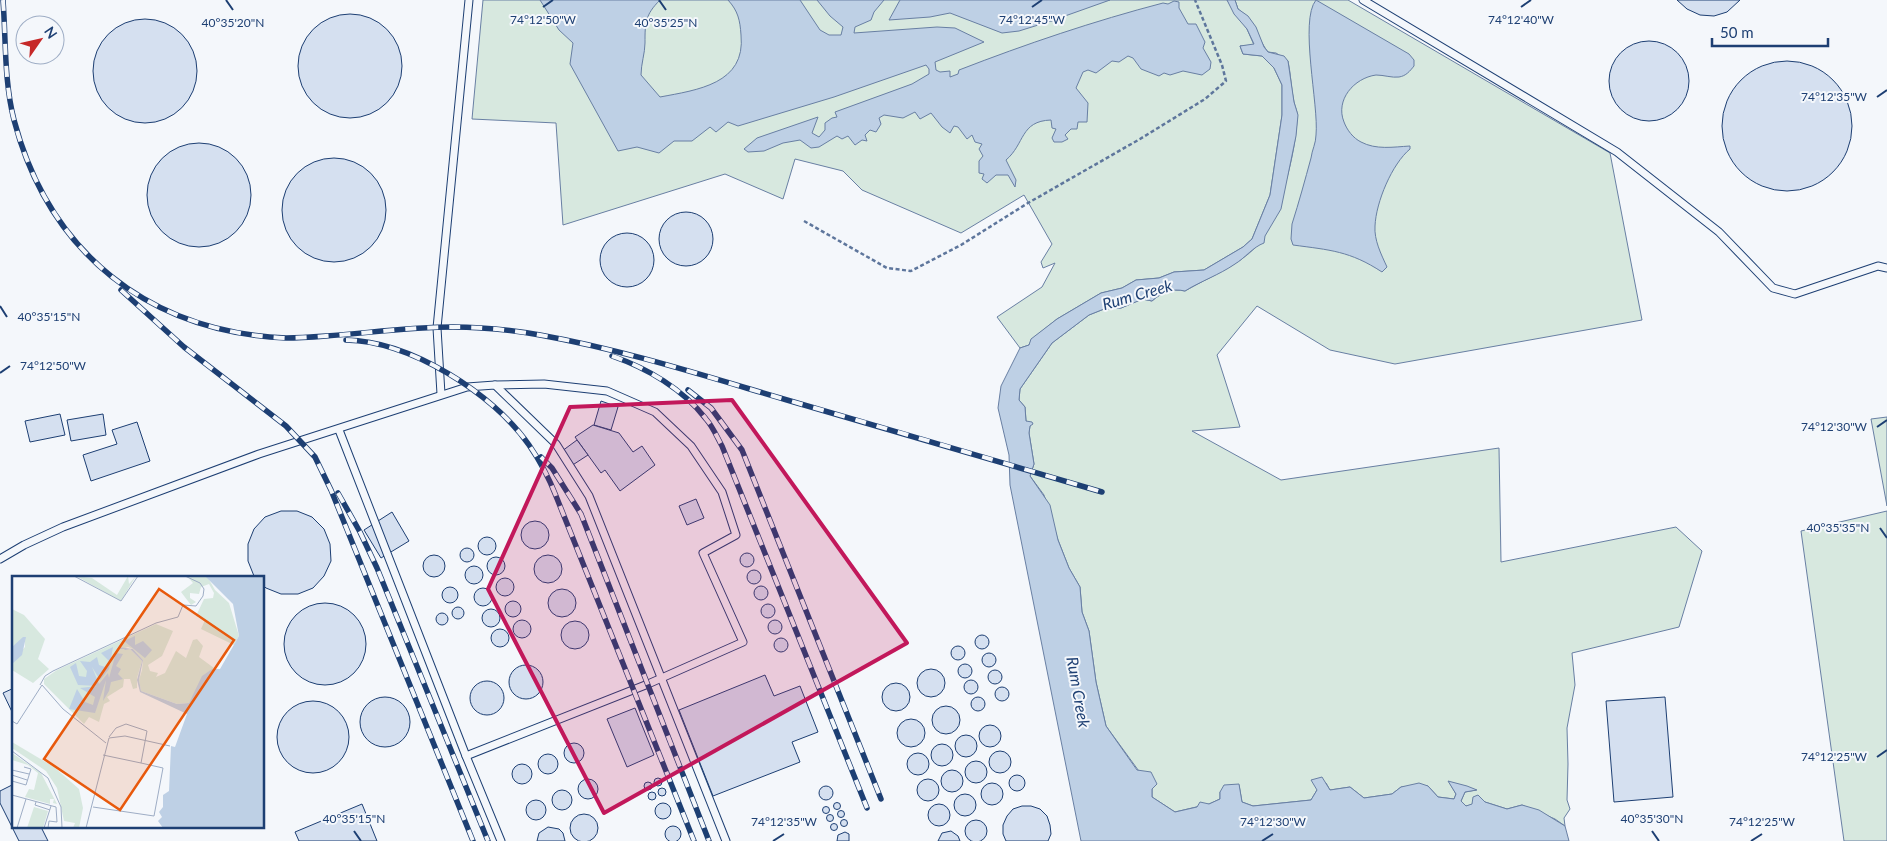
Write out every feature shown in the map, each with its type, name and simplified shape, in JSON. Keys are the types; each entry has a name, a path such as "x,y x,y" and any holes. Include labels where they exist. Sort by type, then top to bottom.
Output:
{"lane":[{"path":"441,394 438,328 469,0"},
{"path":"1363,0 1617,152 1719,232 1774,288 1795,294 1878,266 1887,268"},
{"path":"0,558 63,527 259,454 339,430 467,386 544,384 607,391 655,412 691,446 722,492 736,535 703,553 743,642 661,678 466,756"},
{"path":"495,385 556,444 589,496 726,841"},
{"path":"339,430 501,841"}],"path":[{"path":"804,221 887,268 911,271 961,245 1028,203 1065,183 1205,99 1226,81 1222,65 1195,0"}],"highlighted area":[{"path":"732,400 907,643 604,813 488,589 570,407"}],"shaded area":[{"path":"483,0 1227,0 1247,29 1254,45 1240,46 1243,54 1262,56 1274,68 1282,85 1282,115 1270,195 1252,239 1243,247 1204,270 1174,272 1159,278 1136,280 1122,288 1101,293 1057,319 1032,339 1029,345 1020,348 997,317 1042,287 1055,263 1043,268 1041,262 1052,244 1024,195 961,233 862,190 843,171 795,159 783,199 725,174 563,225 556,123 472,119"},
{"path":"1235,0 1348,0 1610,153 1642,320 1395,364 1330,350 1257,306 1217,355 1240,427 1192,431 1281,480 1499,448 1501,562 1676,527 1702,551 1679,627 1572,653 1575,685 1567,728 1567,800 1570,809 1564,818 1565,826 1555,819 1522,805 1507,809 1485,802 1466,806 1461,801 1465,792 1476,790 1449,782 1456,794 1454,799 1438,797 1428,786 1401,787 1392,794 1364,798 1350,787 1330,790 1326,783 1317,790 1311,800 1253,806 1242,802 1239,785 1220,792 1220,799 1209,804 1175,812 1152,797 1152,789 1106,726 1096,682 1089,631 1082,612 1080,587 1069,568 1058,540 1044,495 1030,476 1034,464 1029,433 1030,426 1026,421 1025,407 1019,400 1020,389 1052,343 1089,315 1104,309 1121,308 1142,299 1152,301 1171,290 1185,291 1248,254 1256,247 1272,222 1290,166 1294,148 1297,113 1288,61 1276,53 1268,52 1250,20 1238,9"},
{"path":"1887,417 1887,506 1871,419"},
{"path":"1887,511 1887,841 1844,841 1801,531"}],"water":[{"path":"540,0 660,0 651,10 647,20 641,75 660,97 689,91 716,82 736,64 740,51 741,30 736,12 728,0 800,0 820,30 829,35 841,35 843,27 830,16 817,0 884,0 874,12 871,20 855,27 854,33 937,27 955,28 984,42 935,62 936,70 940,72 950,71 950,77 958,74 959,70 1035,42 1111,17 1174,1 1179,2 1179,8 1188,24 1196,24 1205,42 1203,48 1211,62 1210,69 1202,75 1183,71 1170,75 1164,73 1159,76 1141,69 1133,58 1128,56 1119,62 1112,61 1096,73 1088,70 1083,72 1076,88 1088,103 1087,122 1078,122 1077,129 1071,129 1065,135 1068,139 1062,142 1054,142 1052,138 1056,129 1052,128 1051,120 1041,121 1028,129 1006,160 1016,180 1015,187 1008,175 996,175 987,183 982,179 984,174 979,173 979,161 983,156 979,149 982,144 975,142 972,135 967,139 958,127 954,126 950,133 942,127 931,113 920,119 915,112 903,118 884,115 879,118 881,124 876,132 870,130 865,135 867,141 862,140 855,145 848,136 842,139 837,136 819,147 811,148 800,140 783,143 764,151 748,152 744,149 757,138 818,117 812,133 819,137 825,130 825,123 837,117 835,112 912,84 929,74 929,69 926,65 834,97 738,126 728,122 716,132 710,127 692,141 674,141 659,153 637,147 618,151 570,64 573,43 559,30"},
{"path":"900,0 1110,0 1065,16 1056,22 1051,21 1019,31 1002,33 950,13 930,17 889,20"},
{"name":"Rum Creek","path":"1227,0 1235,0 1238,9 1248,16 1256,27 1268,52 1284,56 1288,61 1294,102 1298,115 1296,136 1281,209 1265,236 1264,243 1256,247 1239,262 1185,291 1171,290 1152,301 1143,299 1121,308 1104,309 1089,315 1052,343 1020,389 1019,400 1025,407 1026,421 1033,424 1030,426 1029,433 1034,464 1030,476 1050,505 1058,540 1069,568 1080,587 1082,612 1089,631 1096,682 1106,726 1137,770 1151,772 1157,784 1152,789 1152,797 1175,812 1197,807 1200,802 1209,804 1220,799 1220,792 1224,785 1239,784 1242,802 1253,806 1311,800 1317,790 1311,780 1322,777 1330,790 1350,787 1364,798 1392,794 1401,787 1419,783 1428,786 1438,797 1454,799 1456,794 1448,781 1477,790 1465,792 1461,801 1466,806 1472,804 1473,797 1478,795 1485,802 1507,809 1522,805 1539,810 1565,826 1569,841 1081,841 1010,485 1009,455 998,408 1001,386 1020,348 1029,345 1031,339 1057,319 1101,293 1122,288 1136,280 1159,278 1174,272 1204,270 1243,247 1252,239 1270,195 1282,115 1282,85 1274,68 1262,56 1243,54 1240,46 1254,44 1247,29 1234,14"},
{"path":"1316,0 1409,54 1414,60 1414,66 1408,73 1401,76 1376,75 1360,81 1348,91 1342,106 1345,125 1358,140 1367,145 1379,147 1410,146 1410,149 1391,174 1378,206 1375,226 1376,236 1378,247 1387,267 1382,272 1371,265 1339,252 1293,245 1291,239 1292,224 1316,138 1309,26 1311,11"}],"building":[{"path":"1677,0 1740,0 1727,12 1714,16 1700,15 1687,9"},
{"path":"350,14 370,18 387,29 398,46 402,66 398,86 387,103 370,114 350,118 330,114 313,103 302,86 298,66 302,46 313,29 330,18"},
{"path":"145,19 165,23 182,34 193,51 197,71 193,91 182,108 165,119 145,123 125,119 108,108 97,91 93,71 97,51 108,34 125,23"},
{"path":"1649,41 1664,44 1677,53 1686,66 1689,81 1686,96 1677,109 1664,118 1649,121 1634,118 1621,109 1612,96 1609,81 1612,66 1621,53 1634,44"},
{"path":"1787,61 1812,66 1833,80 1847,101 1852,126 1847,151 1833,172 1812,186 1787,191 1762,186 1741,172 1727,151 1722,126 1727,101 1741,80 1762,66"},
{"path":"199,143 219,147 236,158 247,175 251,195 247,215 236,232 219,243 199,247 179,243 162,232 151,215 147,195 151,175 162,158 179,147"},
{"path":"334,158 354,162 371,173 382,190 386,210 382,230 371,247 354,258 334,262 314,258 297,247 286,230 282,210 286,190 297,173 314,162"},
{"path":"686,212 696,214 705,220 711,229 713,239 711,249 705,258 696,264 686,266 676,264 667,258 661,249 659,239 661,229 667,220 676,214"},
{"path":"627,233 637,235 646,241 652,250 654,260 652,270 646,279 637,285 627,287 617,285 608,279 602,270 600,260 602,250 608,241 617,235"},
{"path":"601,401 618,407 611,430 594,425"},
{"path":"60,414 65,435 30,442 25,421"},
{"path":"103,414 106,435 71,441 67,420"},
{"path":"137,422 150,461 91,481 83,455 117,444 112,430"},
{"path":"593,425 619,433 633,452 642,446 655,465 620,491 605,470 601,473 575,437"},
{"path":"577,440 588,455 568,468 558,454"},
{"path":"696,499 704,518 687,525 679,506"},
{"path":"281,511 297,511 312,517 324,529 330,544 331,561 324,576 313,588 298,594 281,594 265,587 265,576 254,576 248,561 248,544 254,529 265,517"},
{"path":"392,512 409,541 381,558 364,530"},
{"path":"535,521 545,525 549,535 545,545 535,549 525,545 521,535 525,525"},
{"path":"487,537 493,540 496,546 493,552 487,555 481,552 478,546 481,540"},
{"path":"464,548 470,548 474,555 470,562 464,562 460,558 460,552"},
{"path":"747,553 752,555 754,560 752,565 747,567 742,565 740,560 742,555"},
{"path":"434,555 442,558 445,566 442,574 434,577 426,574 423,566 426,558"},
{"path":"548,555 558,559 562,569 558,579 548,583 538,579 534,569 538,559"},
{"path":"496,557 502,560 505,566 502,572 496,575 490,572 487,566 490,560"},
{"path":"474,566 480,569 483,575 480,581 474,584 468,581 465,575 468,569"},
{"path":"754,570 759,572 761,577 759,582 754,584 749,582 747,577 749,572"},
{"path":"505,578 511,581 514,587 511,593 505,596 499,593 496,587 499,581"},
{"path":"761,586 766,588 768,593 766,598 761,600 756,598 754,593 756,588"},
{"path":"450,587 456,589 458,595 456,601 450,603 444,601 442,595 444,589"},
{"path":"483,588 489,591 492,597 489,603 483,606 477,603 474,597 477,591"},
{"path":"562,589 572,593 576,603 572,613 562,617 552,613 548,603 552,593"},
{"path":"510,601 516,601 521,606 519,615 510,617 505,612 505,606"},
{"path":"325,603 341,606 354,615 363,628 366,644 363,660 354,673 341,682 325,685 309,682 296,673 287,660 284,644 287,628 296,615 309,606"},
{"path":"768,604 773,606 775,611 773,616 768,618 763,616 761,611 763,606"},
{"path":"460,607 463,608 463,618 456,619 453,618 452,611 453,608"},
{"path":"491,609 497,612 500,618 497,624 491,627 485,624 482,618 485,612"},
{"path":"444,613 447,614 447,624 440,625 437,624 436,617 437,614"},
{"path":"522,620 528,623 531,629 528,635 522,638 516,635 513,629 516,623"},
{"path":"775,620 780,622 782,627 780,632 775,634 770,632 768,627 770,622"},
{"path":"575,621 585,625 589,635 585,645 575,649 565,645 561,635 565,625"},
{"path":"500,629 506,632 509,638 506,644 500,647 494,644 491,638 494,632"},
{"path":"982,635 987,637 989,642 987,647 982,649 977,647 975,642 977,637"},
{"path":"781,638 786,640 788,645 786,650 781,652 776,650 774,645 776,640"},
{"path":"958,646 963,648 965,653 963,658 958,660 953,658 951,653 953,648"},
{"path":"989,653 994,655 996,660 994,665 989,667 984,665 982,660 984,655"},
{"path":"965,664 970,666 972,671 970,676 965,678 960,676 958,671 960,666"},
{"path":"526,665 538,670 543,682 538,694 526,699 514,694 509,682 514,670"},
{"path":"931,669 941,673 945,683 941,693 931,697 921,693 917,683 921,673"},
{"path":"995,670 1000,672 1002,677 1000,682 995,684 990,682 988,677 990,672"},
{"path":"765,675 774,696 800,686 818,732 792,742 800,762 713,796 679,710"},
{"path":"971,680 976,682 978,687 976,692 971,694 966,692 964,687 966,682"},
{"path":"487,681 499,686 504,698 499,710 487,715 475,710 470,698 475,686"},
{"path":"896,683 906,687 910,697 906,707 896,711 886,707 882,697 886,687"},
{"path":"1002,687 1007,689 1009,694 1007,699 1002,701 997,699 995,694 997,689"},
{"path":"12,689 12,712 3,693"},
{"path":"385,697 394,699 405,708 410,722 408,731 399,742 385,747 376,745 365,736 360,722 362,713 371,702"},
{"path":"978,697 983,699 985,704 983,709 978,711 973,709 971,704 973,699"},
{"path":"1665,697 1673,797 1614,802 1606,701"},
{"path":"313,701 333,707 343,717 349,737 343,757 333,767 313,773 293,767 283,757 277,737 283,717 293,707"},
{"path":"946,706 956,710 960,720 956,730 946,734 936,730 932,720 936,710"},
{"path":"635,708 654,755 627,767 607,719"},
{"path":"911,719 921,723 925,733 921,743 911,747 901,743 897,733 901,723"},
{"path":"990,725 998,728 1001,736 998,744 990,747 982,744 979,736 982,728"},
{"path":"966,735 974,738 977,746 974,754 966,757 958,754 955,746 958,738"},
{"path":"574,743 581,746 584,753 581,760 574,763 567,760 564,753 567,746"},
{"path":"942,744 950,747 953,755 950,763 942,766 934,763 931,755 934,747"},
{"path":"1000,751 1008,754 1011,762 1008,770 1000,773 992,770 989,762 992,754"},
{"path":"918,753 926,756 929,764 926,772 918,775 910,772 907,764 910,756"},
{"path":"544,754 552,754 558,760 558,768 552,774 544,774 538,768 538,760"},
{"path":"976,761 984,764 987,772 984,780 976,783 968,780 965,772 968,764"},
{"path":"518,764 526,764 532,770 532,778 526,784 518,784 512,778 512,770"},
{"path":"952,770 960,773 963,781 960,789 952,792 944,789 941,781 944,773"},
{"path":"1017,775 1025,783 1017,791 1009,783"},
{"path":"658,778 662,782 658,786 654,782"},
{"path":"584,779 592,779 598,785 598,793 592,799 584,799 578,793 578,785"},
{"path":"928,779 936,782 939,790 936,798 928,801 920,798 917,790 920,782"},
{"path":"648,782 652,786 648,790 644,786"},
{"path":"992,783 1000,786 1003,794 1000,802 992,805 984,802 981,794 984,786"},
{"path":"12,785 12,827 0,803 0,791"},
{"path":"826,786 831,788 833,793 831,798 826,800 821,798 819,793 821,788"},
{"path":"662,788 666,792 662,796 658,792"},
{"path":"558,790 566,790 572,796 572,804 566,810 558,810 552,804 552,796"},
{"path":"652,792 656,796 652,800 648,796"},
{"path":"965,794 973,797 976,805 973,813 965,816 957,813 954,805 957,797"},
{"path":"536,800 543,803 546,810 543,817 536,820 529,817 526,810 529,803"},
{"path":"660,803 666,803 671,808 669,817 660,819 655,814 655,808"},
{"path":"837,803 840,806 837,809 834,806"},
{"path":"362,804 377,841 299,841 295,832"},
{"path":"939,804 947,807 950,815 947,823 939,826 931,823 928,815 931,807"},
{"path":"1022,806 1040,809 1047,816 1051,834 1048,841 1006,841 1003,834 1003,825 1007,816 1013,809"},
{"path":"826,807 829,810 826,813 823,810"},
{"path":"841,810 845,814 841,818 837,814"},
{"path":"584,814 594,818 598,828 594,838 584,842 574,838 570,828 574,818"},
{"path":"830,815 833,818 830,821 827,818"},
{"path":"844,820 847,823 844,826 841,823"},
{"path":"976,820 984,823 987,831 984,839 976,842 968,839 965,831 968,823"},
{"path":"834,824 837,827 834,830 831,827"},
{"path":"670,826 676,826 681,831 679,840 670,842 665,837 665,831"},
{"path":"548,827 559,829 563,833 565,841 537,841 539,833"},
{"path":"12,828 42,828 48,841 19,841"},
{"path":"951,831 958,836 960,841 938,841 942,833"},
{"path":"845,832 849,834 849,841 837,841 838,835"}],"railway":[{"path":"3,0 7,75 14,120 30,167 52,209 79,246 112,277 149,301 191,320 236,332 286,338 453,327 497,329 540,335 664,364 1102,492"},
{"path":"121,290 184,347 286,426 315,457 331,490 473,841"},
{"path":"346,340 371,343 397,350 423,360 448,373 494,407 529,445 553,489 694,841"},
{"path":"612,356 651,373 664,381 687,398 713,429 722,446 867,808"},
{"path":"688,390 711,408 742,450 881,799"},
{"path":"541,457 552,468 581,514 709,841"},
{"path":"338,493 360,532 377,568 488,841"}]}
